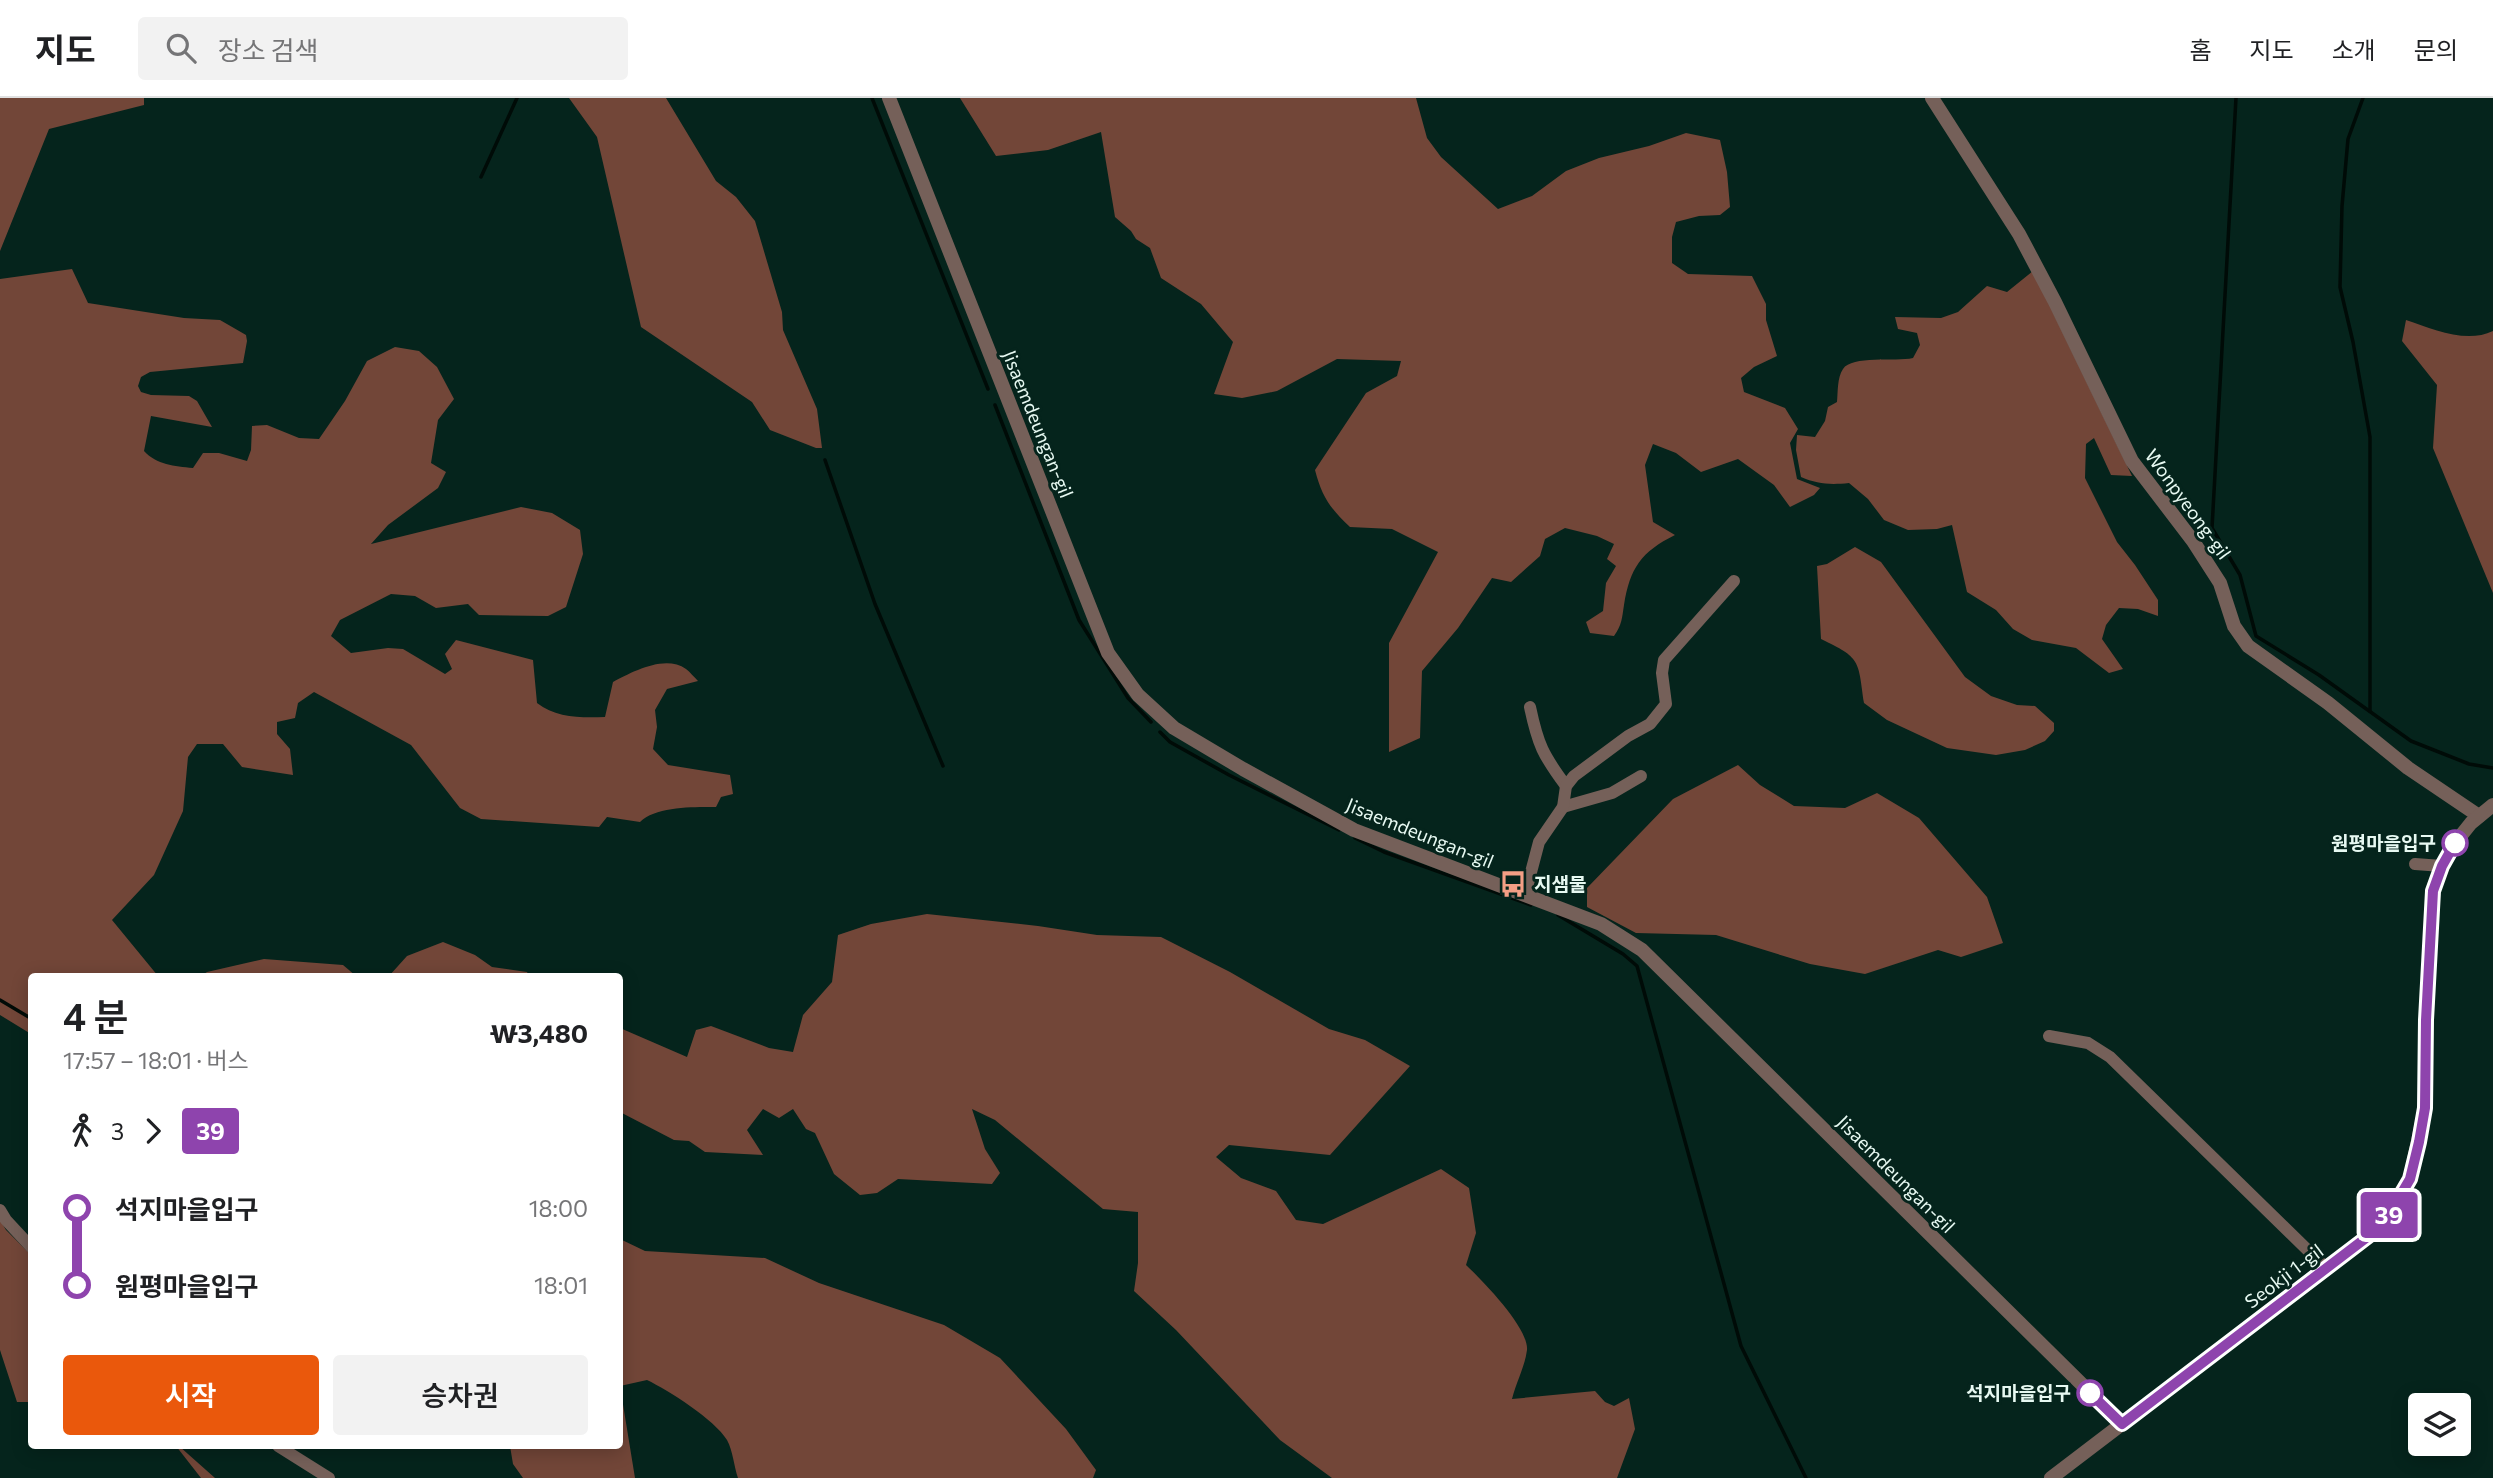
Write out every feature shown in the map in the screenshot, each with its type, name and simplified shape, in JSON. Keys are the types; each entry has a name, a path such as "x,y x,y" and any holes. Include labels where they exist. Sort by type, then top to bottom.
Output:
{"street":[{"name":"Jisaemdeungan-gil","path":"889,98 1108,653 1138,695 1174,728 1354,830 1601,924 1642,950 2122,1424"},
{"name":"Wonpyeong-gil","path":"1932,98 2019,234 2132,461 2193,541 2220,583 2234,625 2248,646 2328,703 2408,768 2479,816"},
{"path":"1525,895 1539,842 1563,807 1566,786 1574,776 1628,736 1650,724 1666,704 1662,673 1664,660 1734,582"},
{"path":"1530,707 1538,744 1566,786"},
{"path":"1563,807 1612,793 1641,776"},
{"name":"Seokji 1-gil","path":"2051,1478 2383,1225 2410,1179 2425,1108 2433,891 2442,866 2455,843 2479,816 2493,805"},
{"path":"2415,864 2442,866"},
{"path":"2049,1036 2088,1043 2110,1057 2326,1268"},
{"path":"0,1210 28,1244"},
{"path":"283,1449 329,1478"}],"shaded area":[{"path":"0,98 144,98 144,105 49,129 0,251"},
{"path":"569,98 666,98 716,181 736,197 755,221 782,312 783,330 817,409 822,448 770,430 752,402 641,327 597,137"},
{"path":"960,98 1416,98 1427,138 1441,157 1498,209 1532,196 1566,171 1599,158 1649,146 1686,133 1720,140 1727,172 1730,207 1720,215 1699,216 1676,222 1672,237 1672,263 1688,274 1752,276 1766,304 1766,320 1777,356 1754,367 1741,378 1744,392 1785,408 1798,429 1790,443 1797,479 1820,488 1814,495 1790,507 1774,485 1738,459 1701,472 1676,453 1653,444 1645,465 1653,522 1675,535 1663,541 1639,562 1630,581 1619,628 1614,636 1590,633 1586,622 1603,611 1606,583 1616,566 1607,559 1614,544 1597,536 1565,528 1545,539 1540,556 1511,582 1492,578 1458,628 1422,671 1420,738 1389,752 1389,643 1438,552 1392,529 1350,527 1328,502 1315,470 1366,393 1397,376 1401,361 1337,359 1277,391 1242,398 1214,394 1233,342 1201,304 1161,278 1150,248 1136,239 1115,217 1101,132 1048,150 996,156"},
{"path":"72,269 88,303 184,318 220,320 246,335 243,363 150,372 141,377 138,386 141,392 151,395 189,396 197,401 212,427 151,416 144,451 166,464 193,468 203,453 219,453 247,461 251,450 252,426 267,425 299,438 319,439 345,401 367,361 395,347 419,351 437,367 454,399 438,420 431,463 446,472 438,488 388,525 371,544 521,507 552,513 580,530 583,554 566,607 548,616 479,615 468,604 436,608 415,596 391,594 340,620 331,636 351,653 388,648 403,649 445,674 452,669 445,654 456,640 533,660 537,703 552,712 578,717 605,717 613,682 649,666 668,663 678,665 698,681 667,689 655,710 657,727 653,749 668,765 730,775 733,794 721,797 716,807 666,810 640,822 607,817 599,827 481,819 460,808 411,745 314,692 298,703 295,718 277,722 277,734 290,749 293,775 242,767 223,744 197,744 188,757 183,811 154,875 112,920 156,973 28,973 28,1032 0,1015 0,279"},
{"path":"2033,271 2132,476 2111,475 2094,438 2086,444 2085,478 2117,542 2158,600 2158,616 2138,609 2119,608 2106,625 2102,639 2123,669 2109,673 2076,648 2032,640 2013,629 1996,610 1967,592 1952,525 1937,529 1908,530 1884,520 1868,499 1849,483 1824,483 1801,477 1796,450 1797,435 1815,437 1825,421 1828,407 1837,402 1843,369 1864,360 1913,358 1920,345 1917,333 1898,329 1895,317 1941,318 1958,312 1987,286 2007,292"},
{"path":"2406,320 2461,336 2483,335 2493,331 2493,593 2433,448 2437,385 2402,341"},
{"path":"1855,547 1881,562 1965,677 1991,696 2017,705 2035,706 2054,723 2054,731 2045,741 2025,750 1996,755 1947,748 1887,720 1864,703 1858,669 1851,656 1821,639 1817,566 1827,564"},
{"path":"1738,765 1760,785 1794,806 1845,808 1877,793 1919,818 1987,897 2003,943 1961,957 1938,950 1865,974 1810,964 1716,935 1636,933 1587,907 1587,888 1673,799"},
{"path":"927,914 1097,935 1161,937 1230,972 1329,1029 1365,1040 1410,1066 1330,1155 1229,1145 1216,1157 1241,1178 1276,1191 1296,1220 1323,1224 1441,1169 1469,1188 1476,1233 1466,1265 1513,1317 1526,1341 1526,1356 1512,1399 1595,1391 1605,1402 1614,1406 1629,1398 1635,1429 1617,1478 1332,1478 1280,1440 1176,1330 1134,1291 1138,1263 1138,1212 1103,1209 995,1120 972,1109 985,1149 1000,1173 992,1184 898,1179 877,1193 860,1195 834,1174 815,1133 806,1129 793,1109 779,1118 763,1109 747,1130 763,1155 705,1152 689,1141 674,1140 623,1114 623,1029 687,1057 696,1030 711,1026 769,1048 793,1052 803,1015 832,982 838,935 871,924"},
{"path":"443,942 475,955 492,967 528,973 392,973 407,956"},
{"path":"264,959 343,965 352,973 206,973"},
{"path":"0,1220 28,1252 28,1402 17,1402 0,1350"},
{"path":"623,1240 645,1251 765,1258 819,1283 944,1325 1000,1358 1066,1429 1096,1470 1093,1478 738,1478 731,1449 721,1432 678,1398 647,1380 623,1385"},
{"path":"623,1404 635,1478 523,1478 513,1464 510,1449 623,1449"},
{"path":"178,1449 182,1449 215,1478 201,1478"}],"waterway":[{"path":"481,177 517,98"},
{"path":"872,98 988,389"},
{"path":"2236,98 2212,528 2240,575 2256,636 2319,675 2411,741 2469,764 2493,768"},
{"path":"2363,98 2348,139 2342,206 2340,287 2370,437 2370,711"},
{"path":"995,405 1079,620 1128,698 1151,722"},
{"path":"825,460 875,604 943,766"},
{"path":"1160,732 1170,742 1229,775 1339,830"},
{"path":"1355,838 1384,852 1531,905"},
{"path":"1558,915 1623,954 1637,966 1741,1346 1806,1478"},
{"path":"0,1000 28,1017"}],"bus line":[{"name":"39","path":"2090,1393 2122,1424 2383,1225 2395,1208 2410,1179 2425,1108 2425,1047 2433,891 2442,866 2455,843"}],"place":[{"name":"원평마을입구","path":"2455,843"},
{"name":"지샘물","path":"1513,884"},
{"name":"석지마을입구","path":"2090,1393"}]}
